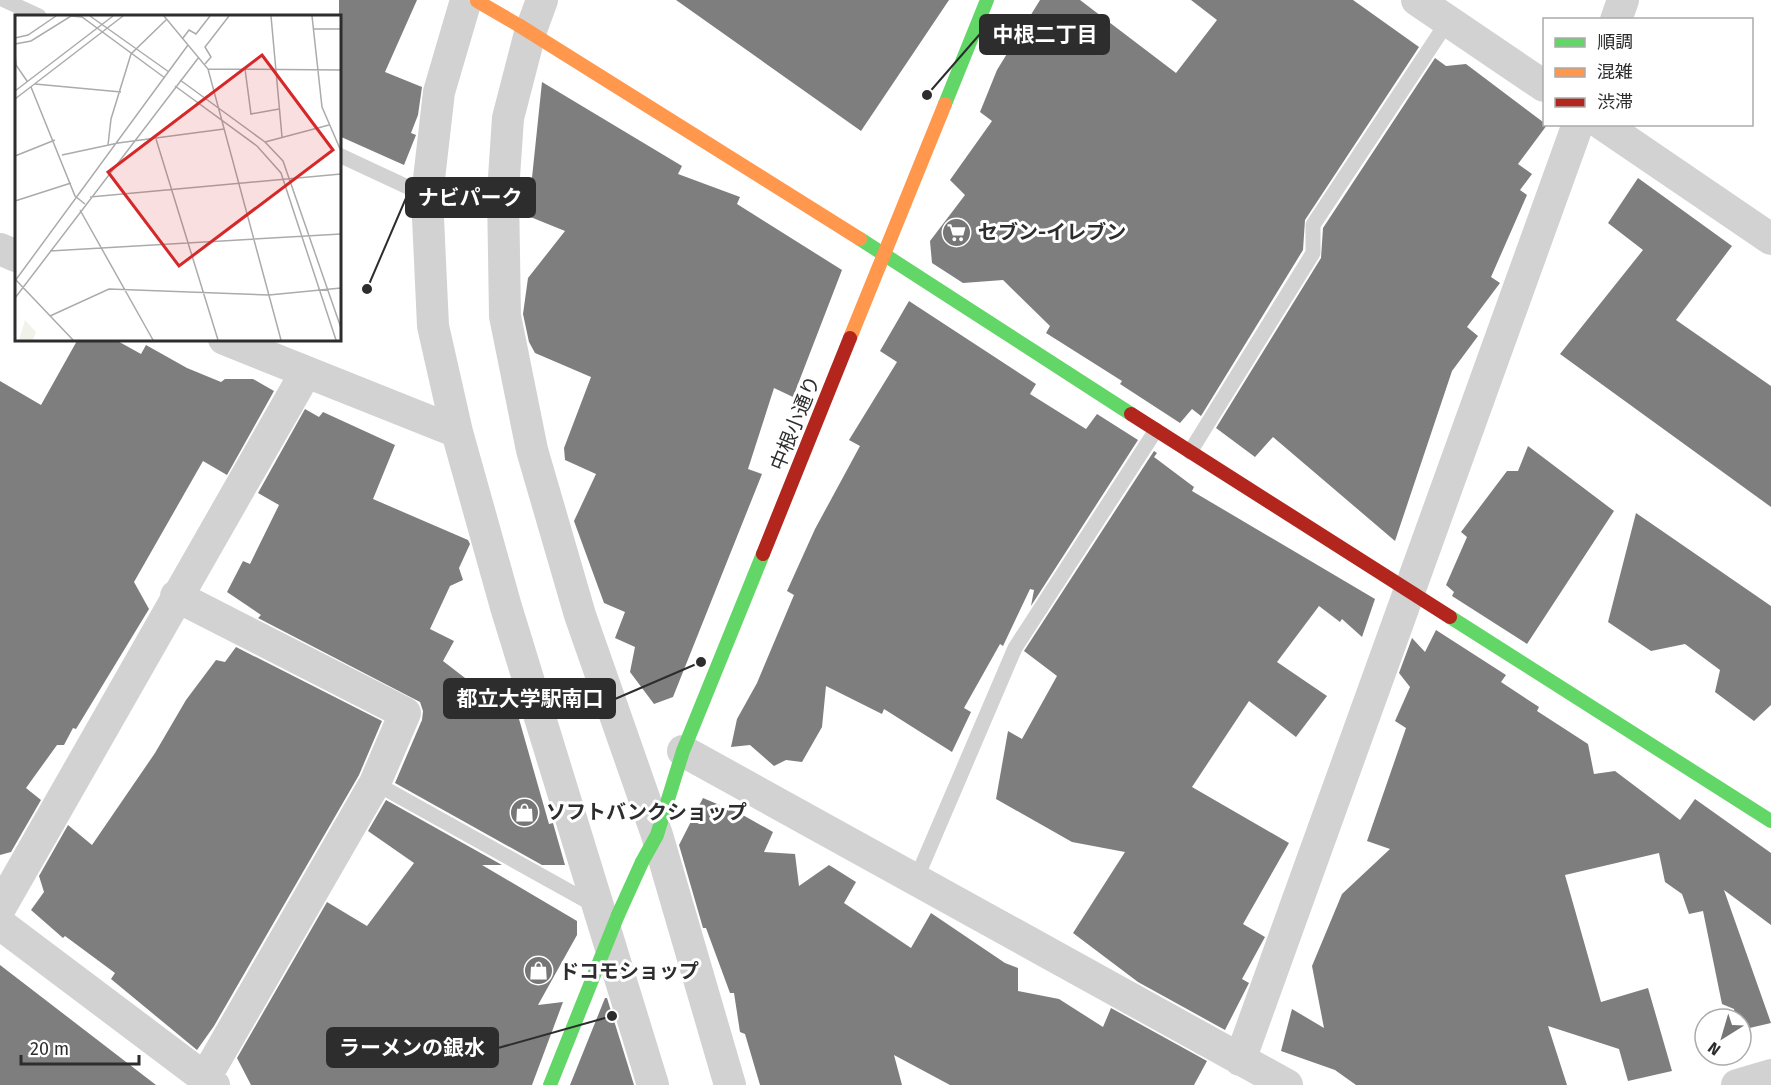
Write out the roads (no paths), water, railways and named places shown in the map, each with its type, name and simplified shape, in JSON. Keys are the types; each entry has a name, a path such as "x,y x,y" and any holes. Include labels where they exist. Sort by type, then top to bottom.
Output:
{"street":[{"path":"653,1085 607,918 506,607 457,432 433,326 427,196 438,92 473,0 525,30 884,254 1190,453 1771,821"},
{"path":"542,0 525,30 508,118 503,192 505,316 532,450 580,615 657,835 730,1085"},
{"name":"中根小通り","path":"607,918 657,835 684,751 987,0"},
{"path":"1417,0 1543,85"},
{"path":"1617,18 1623,0"},
{"path":"1240,1059 1577,126"},
{"path":"1605,126 1771,239"},
{"path":"0,249 15,256"},
{"path":"226,340 457,432"},
{"path":"0,908 306,372"},
{"path":"0,924 209,1081 375,783 405,713 177,596"},
{"path":"684,751 916,877 1287,1085"},
{"path":"550,1085 607,918"},
{"path":"1737,1085 1771,1075"}],"lane":[{"path":"4,0 37,15"},
{"path":"1190,453 1313,253 1313,225 1448,21"},
{"path":"340,155 427,196"},
{"path":"916,877 1015,648 1156,430"},
{"path":"375,783 585,900 607,918"}],"place":[{"name":"中根二丁目","path":"927,95"},
{"name":"セブン-イレブン","path":"957,232"},
{"name":"ナビパーク","path":"367,289"},
{"name":"都立大学駅南口","path":"701,662"},
{"name":"ソフトバンクショップ","path":"525,812"},
{"name":"ドコモショップ","path":"538,971"},
{"name":"ラーメンの銀水","path":"612,1016"}]}
